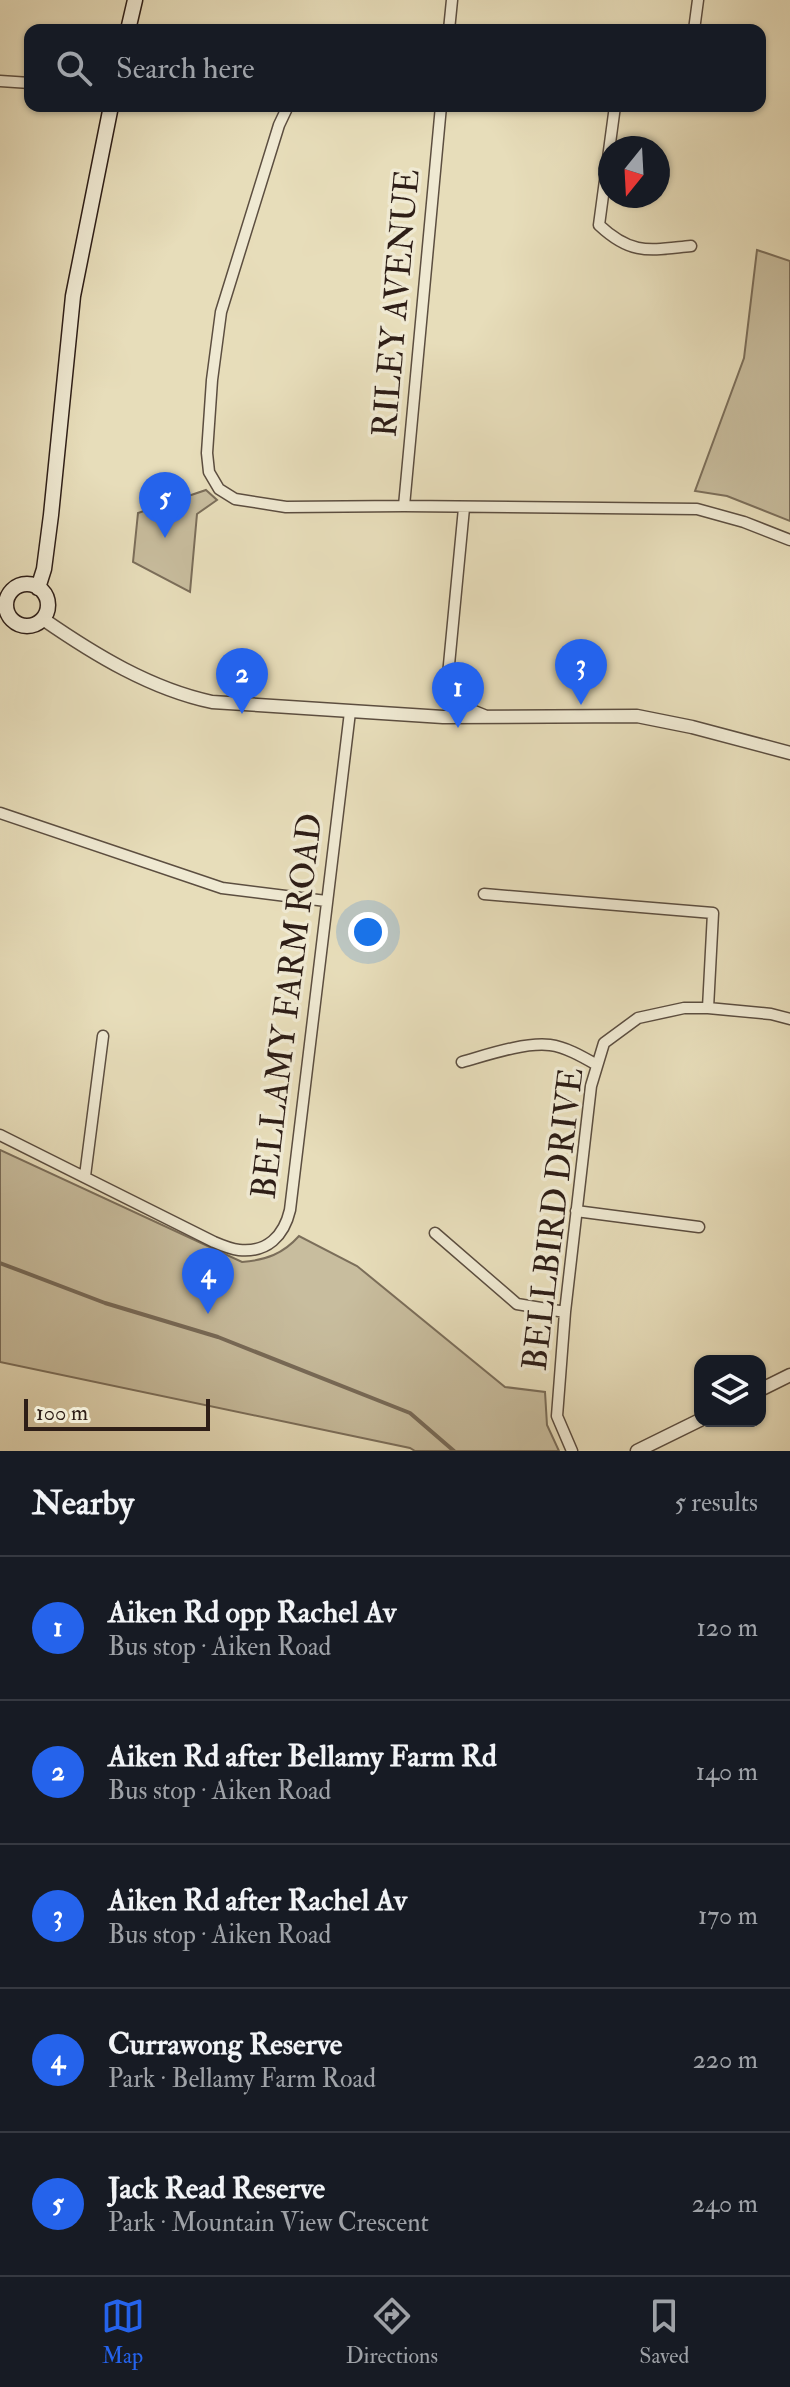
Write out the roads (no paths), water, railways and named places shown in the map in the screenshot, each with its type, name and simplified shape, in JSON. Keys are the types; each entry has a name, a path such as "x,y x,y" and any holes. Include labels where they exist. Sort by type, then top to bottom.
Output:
{"main road":[{"path":"129,24 135,0"},
{"path":"38,588 44,569 51,515 73,296 110,112"},
{"path":"30,585 44,593 48,605 43,619 28,627 14,623 3,602 16,587 30,585"}],"street":[{"path":"450,24 452,0"},
{"path":"695,24 698,0"},
{"path":"0,81 24,83"},
{"path":"285,112 221,312 207,453 209,472 219,489 235,499 286,507 697,509 744,522 790,540"},
{"name":"RILEY AVENUE","path":"404,506 440,112"},
{"path":"614,112 599,225 615,240 643,251 691,246"},
{"path":"464,508 446,696 452,702 489,717"},
{"path":"43,619 152,683 212,702 350,712 489,717 637,716 790,753"},
{"name":"BELLAMY FARM ROAD","path":"0,1135 214,1242 240,1251 268,1245 279,1237 286,1228 290,1210 350,712"},
{"path":"0,813 222,888 326,901"},
{"path":"484,894 713,913 708,1008"},
{"name":"BELLBIRD DRIVE","path":"572,1451 557,1416 565,1312 591,1086 604,1043 638,1018 684,1008 771,1014 790,1019"},
{"path":"85,1176 103,1036"},
{"path":"462,1062 500,1051 550,1045 573,1052 597,1065"},
{"path":"576,1211 699,1227"},
{"path":"435,1233 517,1304 565,1312"},
{"path":"766,1387 790,1375"},
{"path":"637,1451 694,1423"}],"waterway":[{"path":"0,1263 105,1303 218,1337 410,1413 454,1451"}],"place":[{"name":"Jack Read Reserve","path":"165,538"},
{"name":"Aiken Rd after Rachel Av","path":"581,705"},
{"name":"Aiken Rd after Bellamy Farm Rd","path":"242,714"},
{"name":"Aiken Rd opp Rachel Av","path":"458,728"},
{"name":"Currawong Reserve","path":"208,1314"}]}
